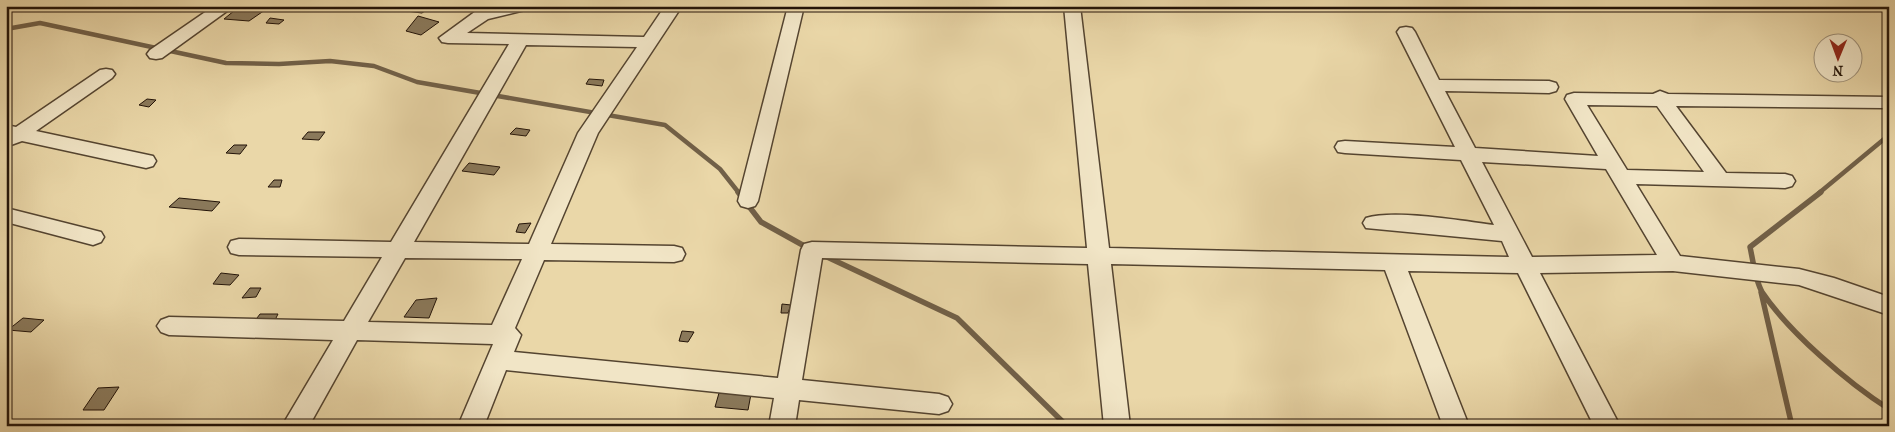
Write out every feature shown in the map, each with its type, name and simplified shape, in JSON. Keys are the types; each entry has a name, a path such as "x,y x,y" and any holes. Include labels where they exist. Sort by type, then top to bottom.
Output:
{"street":[{"path":"156,54 226,6"},
{"path":"519,6 482,15 448,38 649,42"},
{"path":"500,335 588,133 674,6"},
{"path":"748,201 796,6"},
{"path":"1072,6 1117,426"},
{"path":"1406,32 1607,426"},
{"path":"295,426 520,40"},
{"path":"10,135 106,74"},
{"path":"1432,85 1549,87"},
{"path":"1673,263 1574,99 1661,98 1884,102"},
{"path":"1661,98 1720,179"},
{"path":"10,135 146,161"},
{"path":"1345,147 1468,154 1720,179 1785,181"},
{"path":"6,215 93,237"},
{"path":"1374,223 1414,224 1509,234"},
{"path":"240,247 674,254"},
{"path":"782,426 812,250 1525,265 1673,263 1799,277 1826,284 1889,306"},
{"path":"1393,262 1456,426"},
{"path":"170,326 509,335 471,426"},
{"path":"499,360 939,404"}],"building":[{"path":"240,6 265,10 249,21 224,19"},
{"path":"413,6 432,6 422,13 406,11"},
{"path":"418,16 439,22 421,35 406,31"},
{"path":"270,18 284,20 279,24 266,23"},
{"path":"589,79 604,80 602,86 586,84"},
{"path":"147,99 156,100 149,107 139,105"},
{"path":"516,128 530,130 526,136 510,134"},
{"path":"308,132 325,132 319,140 302,139"},
{"path":"234,145 247,145 240,154 226,153"},
{"path":"469,163 500,167 494,175 462,171"},
{"path":"274,180 282,180 280,187 268,187"},
{"path":"179,198 220,202 212,211 169,207"},
{"path":"531,223 525,233 516,232 519,224"},
{"path":"221,273 239,275 230,285 213,284"},
{"path":"250,288 261,288 256,297 242,298"},
{"path":"437,298 429,318 404,317 416,300"},
{"path":"782,304 791,305 788,313 781,313"},
{"path":"260,314 278,314 274,322 254,322"},
{"path":"23,318 44,320 31,332 8,330"},
{"path":"682,331 694,332 688,342 679,341"},
{"path":"119,387 104,410 83,410 98,388"},
{"path":"719,393 751,394 748,410 715,407"}],"waterway":[{"path":"6,29 40,23 226,63 279,64 330,61 374,66 417,82 665,125 720,169 739,193"},
{"path":"1819,193 1889,135"},
{"path":"738,192 761,222 808,248"},
{"path":"1821,192 1750,247 1758,282 1762,292 1787,324 1803,340 1838,371 1889,409"},
{"path":"825,256 957,318 1067,426"},
{"path":"1761,292 1792,426"}]}
